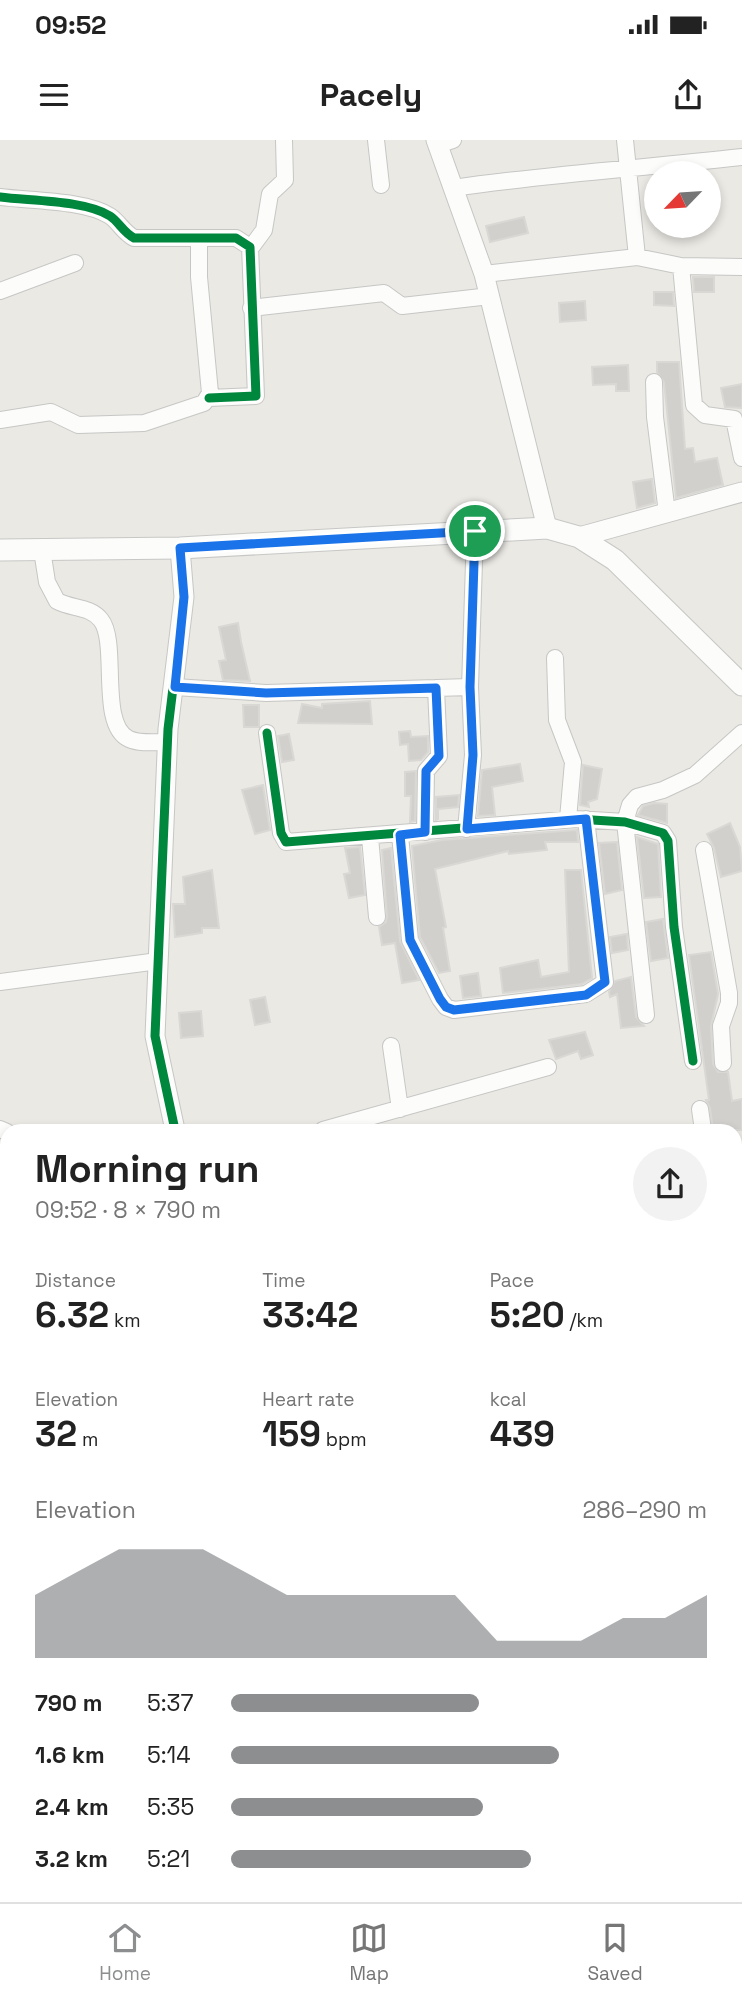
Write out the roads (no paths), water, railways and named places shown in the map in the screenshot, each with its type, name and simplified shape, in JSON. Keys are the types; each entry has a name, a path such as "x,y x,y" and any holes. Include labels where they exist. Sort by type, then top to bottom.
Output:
{"main road":[{"path":"0,550 180,548 547,528 579,537 615,560 742,684"}],"street":[{"path":"250,249 264,230 270,194 285,180 284,140"},
{"path":"376,140 382,185"},
{"path":"625,140 637,257"},
{"path":"442,142 453,188 490,296 547,528"},
{"path":"453,188 558,173 629,170 742,157"},
{"path":"0,197 90,208 111,217 123,232 134,238 236,239 245,242 250,249 256,396 209,398 204,403 144,423 78,425 51,412 0,420"},
{"path":"199,239 199,277 209,398"},
{"path":"484,274 637,257 681,266 742,267"},
{"path":"0,291 75,262"},
{"path":"681,266 694,405 705,415 734,419 742,458"},
{"path":"251,308 384,293 402,306 490,296"},
{"path":"654,382 655,417 667,513"},
{"path":"579,537 742,492"},
{"path":"467,829 473,755 470,687 475,531"},
{"path":"174,1124 155,1036 167,742 184,597 180,548"},
{"path":"42,550 47,582 57,601 94,613 104,623 109,639 108,677 115,715 122,732 134,741 167,742"},
{"path":"555,658 557,720 573,762 568,819"},
{"path":"175,687 266,693 470,687"},
{"path":"425,832 426,771 439,756 436,688"},
{"path":"267,733 282,838 293,843 568,819 625,822 663,833 668,841 674,927 693,1061"},
{"path":"646,1015 625,822 630,805 637,797 663,790 695,775 742,733"},
{"path":"400,835 410,940 440,999 446,1007 454,1010 586,995 605,982 586,819"},
{"path":"370,837 377,917"},
{"path":"704,850 735,987 721,1026 723,1063"},
{"path":"0,982 158,961"},
{"path":"391,1046 400,1109"},
{"path":"345,1124 548,1067"},
{"path":"700,1110 702,1124"}]}
